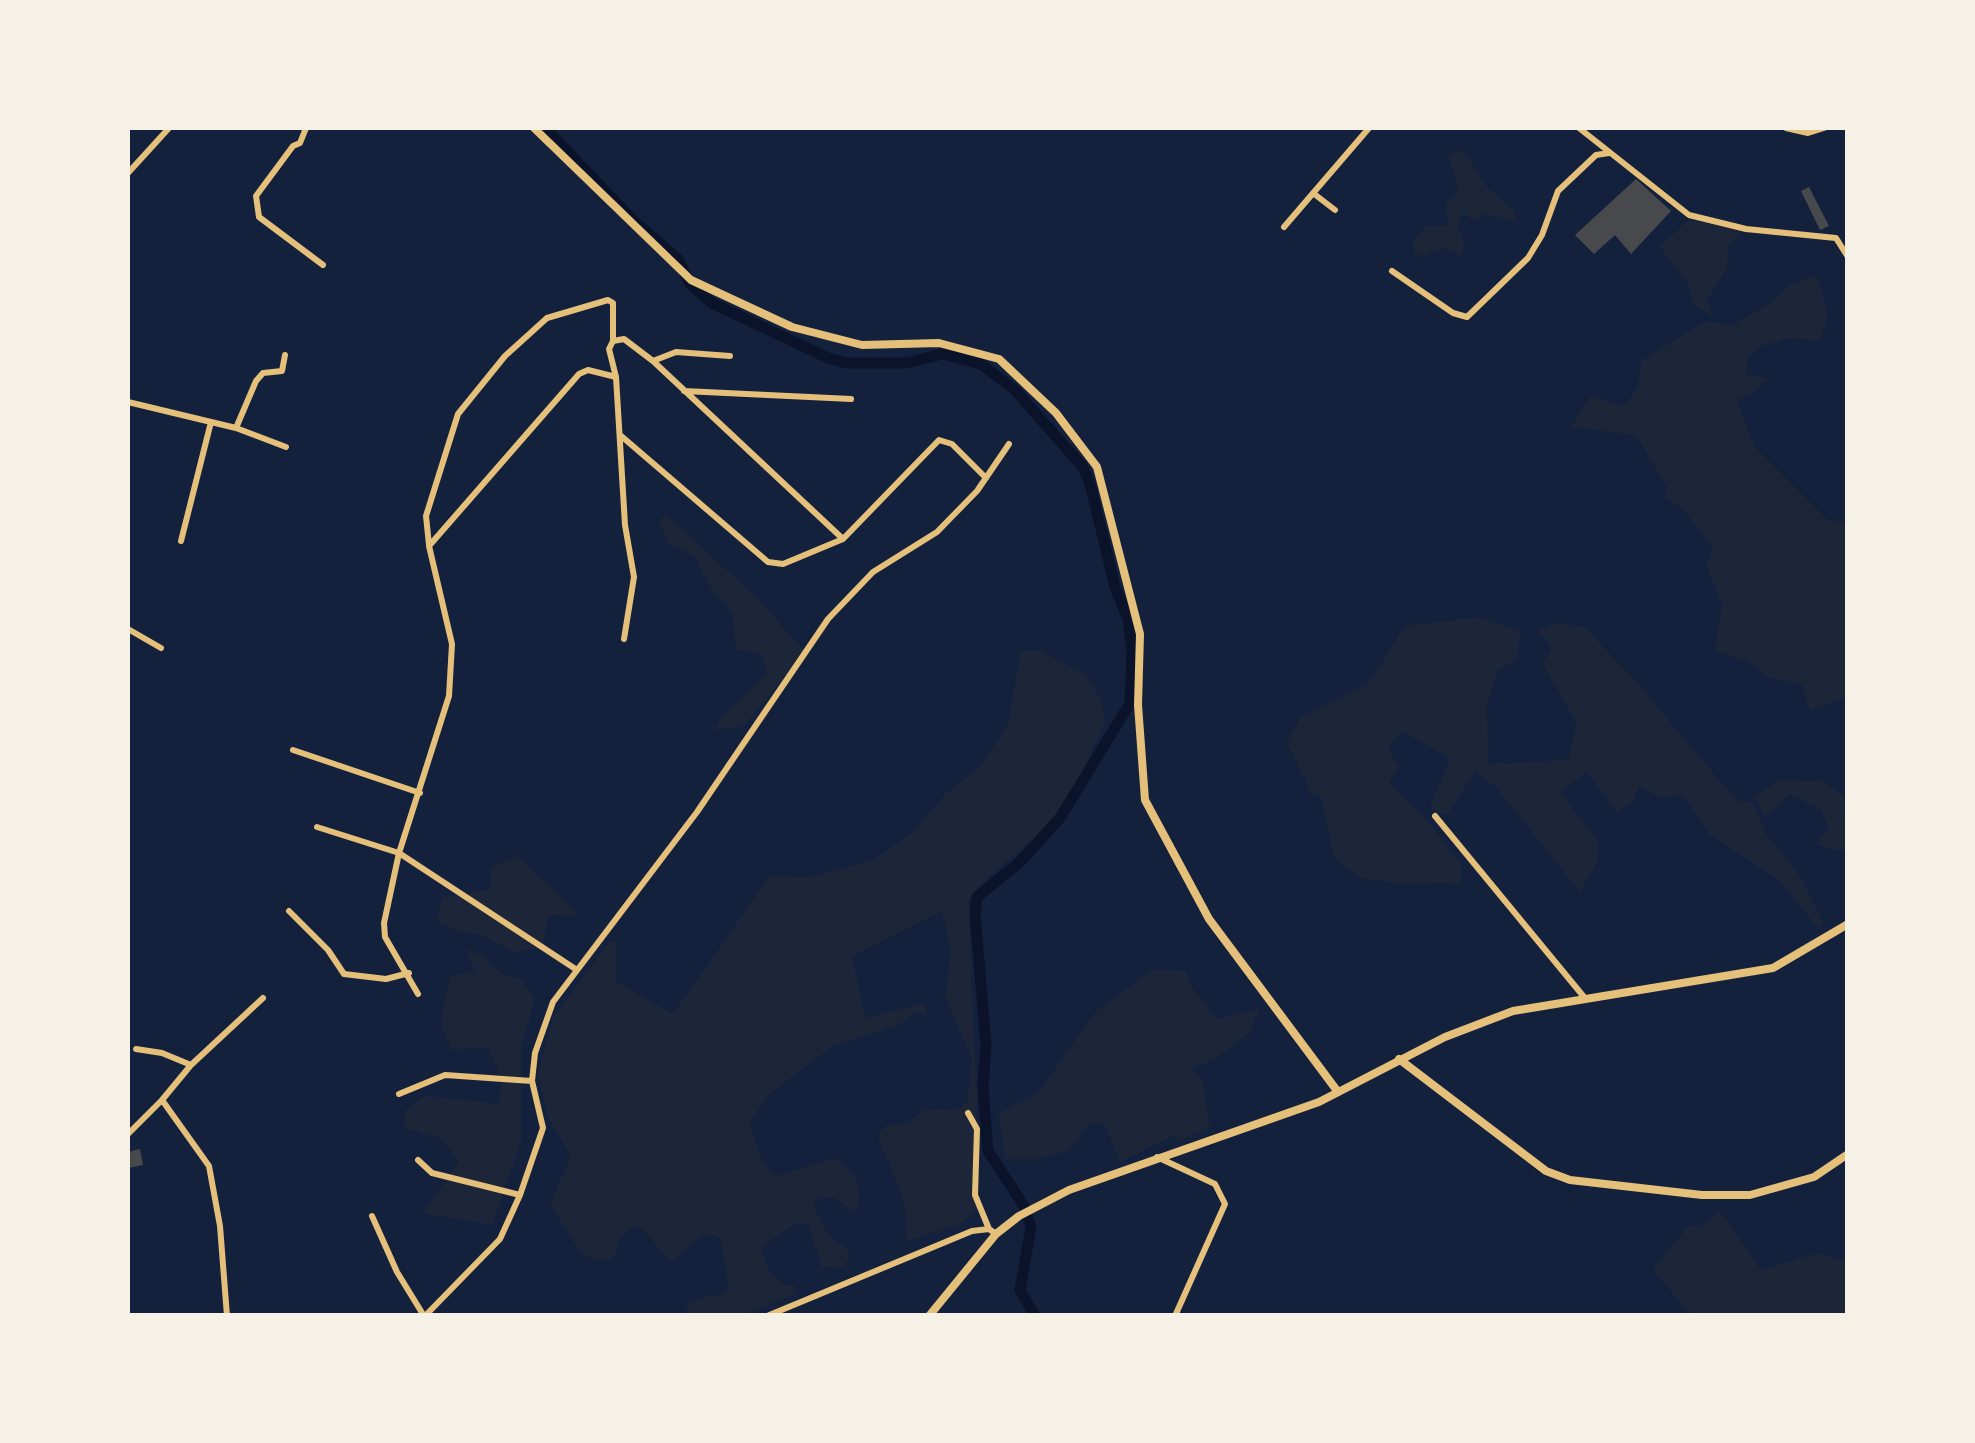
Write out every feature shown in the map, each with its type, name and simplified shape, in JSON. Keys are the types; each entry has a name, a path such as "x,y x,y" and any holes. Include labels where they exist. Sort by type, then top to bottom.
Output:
{"street":[{"path":"128,173 168,128"},
{"path":"306,128 300,143 292,146 256,196 259,217 323,265"},
{"path":"534,128 691,280 792,327 862,345 939,343 999,359 1017,372 1087,451 1097,468 1140,634 1138,705 1146,800 1159,833 1218,931 1338,1092"},
{"path":"1284,227 1369,128"},
{"path":"1579,128 1689,215 1746,229 1836,238 1848,257"},
{"path":"1786,128 1808,133 1824,128"},
{"path":"1392,271 1453,313 1467,317 1528,258 1542,235 1558,191 1596,155 1609,154"},
{"path":"1313,193 1335,210"},
{"path":"418,994 385,936 384,922 398,853 444,723 452,644 429,546 426,516 458,414 504,356 547,318 608,300 613,304 613,341 608,349 616,377 624,526 634,577 624,640"},
{"path":"613,341 624,339 653,361 842,540"},
{"path":"653,361 676,352 730,356"},
{"path":"236,428 256,381 263,373 282,370 285,355"},
{"path":"429,546 579,374 588,370 616,377"},
{"path":"684,391 851,399"},
{"path":"128,402 236,428 286,447"},
{"path":"181,541 211,422"},
{"path":"620,435 768,562 783,564 842,540 940,440 952,444 986,478"},
{"path":"372,1216 397,1272 425,1316 500,1239 543,1128 532,1081 534,1053 553,1002 697,812 828,619 873,572 937,532 986,478 1009,444"},
{"path":"128,629 161,648"},
{"path":"293,750 420,793"},
{"path":"1435,816 1584,998"},
{"path":"318,827 398,853 578,970"},
{"path":"289,910 328,950 344,974 386,979 408,972"},
{"path":"928,1316 993,1232 1030,1210 1157,1157 1243,1130 1338,1092 1399,1059 1513,1012 1773,968 1848,924"},
{"path":"128,1134 191,1065 263,998"},
{"path":"136,1049 162,1053 191,1065"},
{"path":"1399,1059 1534,1162 1570,1180 1702,1195 1750,1195 1814,1177 1848,1154"},
{"path":"399,1094 444,1075 532,1081"},
{"path":"162,1100 210,1166 220,1226 227,1316"},
{"path":"968,1114 977,1130 975,1195 993,1232"},
{"path":"1157,1157 1215,1184 1225,1204 1175,1316"},
{"path":"418,1160 432,1173 520,1195"},
{"path":"767,1316 972,1231 993,1232"}],"shaded area":[{"path":"1458,151 1467,155 1486,186 1514,211 1515,221 1486,214 1474,221 1463,213 1457,225 1464,239 1462,256 1443,248 1423,256 1415,253 1412,244 1425,226 1450,225 1445,209 1449,199 1457,195 1458,185 1448,156"},
{"path":"1687,221 1716,224 1740,233 1728,247 1727,268 1707,300 1713,316 1694,305 1687,282 1660,247"},
{"path":"1811,276 1819,279 1828,319 1819,341 1789,338 1761,346 1748,357 1746,374 1767,378 1758,390 1737,401 1754,446 1828,520 1847,522 1847,697 1810,710 1802,685 1768,677 1751,663 1715,650 1722,604 1706,565 1713,548 1683,509 1664,497 1667,488 1636,435 1571,427 1591,396 1624,406 1638,387 1641,361 1706,321 1732,325 1769,304 1790,285"},
{"path":"666,515 757,598 805,652 743,727 714,730 722,717 768,673 762,655 736,649 733,614 712,590 695,557 668,543 659,520"},
{"path":"1479,617 1520,631 1517,661 1498,669 1487,705 1488,764 1568,760 1577,723 1542,663 1552,650 1538,629 1559,623 1584,627 1633,678 1737,801 1752,802 1766,834 1802,879 1823,924 1817,927 1780,881 1710,835 1683,795 1661,798 1639,786 1633,802 1617,812 1587,772 1560,792 1599,843 1597,862 1580,892 1495,786 1475,772 1447,815 1434,812 1430,806 1450,758 1401,731 1388,748 1399,767 1389,783 1427,820 1462,865 1461,884 1361,878 1334,859 1321,797 1311,793 1287,743 1301,717 1368,684 1405,626"},
{"path":"1038,650 1085,674 1101,700 1105,722 1082,774 1048,826 985,880 968,901 977,1102 972,1182 977,1209 960,1224 907,1241 904,1199 879,1141 879,1133 887,1125 908,1123 923,1110 959,1109 967,1102 972,1057 945,998 951,951 942,911 852,956 865,1018 924,1003 927,1014 915,1013 897,1026 833,1046 768,1095 749,1124 763,1162 776,1176 836,1158 855,1175 860,1200 854,1212 833,1197 815,1200 827,1234 847,1249 849,1259 842,1267 822,1268 809,1226 798,1222 761,1247 768,1269 786,1286 795,1285 796,1293 745,1315 688,1315 687,1305 729,1289 721,1240 715,1235 702,1235 672,1262 640,1227 632,1227 620,1239 613,1260 596,1260 580,1252 550,1204 571,1156 548,1117 538,1074 553,1018 609,942 616,942 616,982 673,1014 769,877 816,876 873,860 914,831 946,793 979,768 1007,727 1021,651"},
{"path":"1822,780 1844,797 1847,848 1840,851 1821,846 1819,839 1829,828 1820,809 1790,794 1765,818 1754,796 1779,781"},
{"path":"518,856 579,915 548,916 543,944 515,953 484,936 437,922 443,898 490,889 492,867"},
{"path":"466,949 482,955 502,974 521,979 535,999 521,1049 521,1143 492,1225 423,1213 459,1162 443,1139 404,1128 405,1110 425,1096 499,1104 502,1081 488,1047 452,1050 440,1024 450,976 475,972"},
{"path":"1154,969 1186,971 1191,986 1217,1019 1259,1009 1250,1032 1215,1059 1191,1069 1203,1081 1209,1127 1181,1140 1175,1135 1120,1162 1104,1123 1089,1124 1068,1151 1039,1159 1005,1159 999,1113 1038,1093 1096,1011"},
{"path":"1720,1211 1761,1270 1818,1253 1847,1262 1847,1315 1691,1315 1653,1270 1689,1225 1700,1227"}],"building":[{"path":"1636,179 1671,211 1631,254 1615,235 1594,254 1575,235"},
{"path":"1809,187 1829,226 1820,230 1801,191"},
{"path":"140,1149 143,1165 128,1168 128,1152"}],"waterway":[{"path":"545,128 636,223 678,259 690,284 712,303 846,363 907,363 942,354 981,364 1015,390 1083,467 1115,587 1128,619 1132,651 1130,703 1060,818 1021,861 977,897 975,913 986,1045 983,1087 988,1151 1024,1206 1031,1227 1020,1290 1035,1316"}]}
